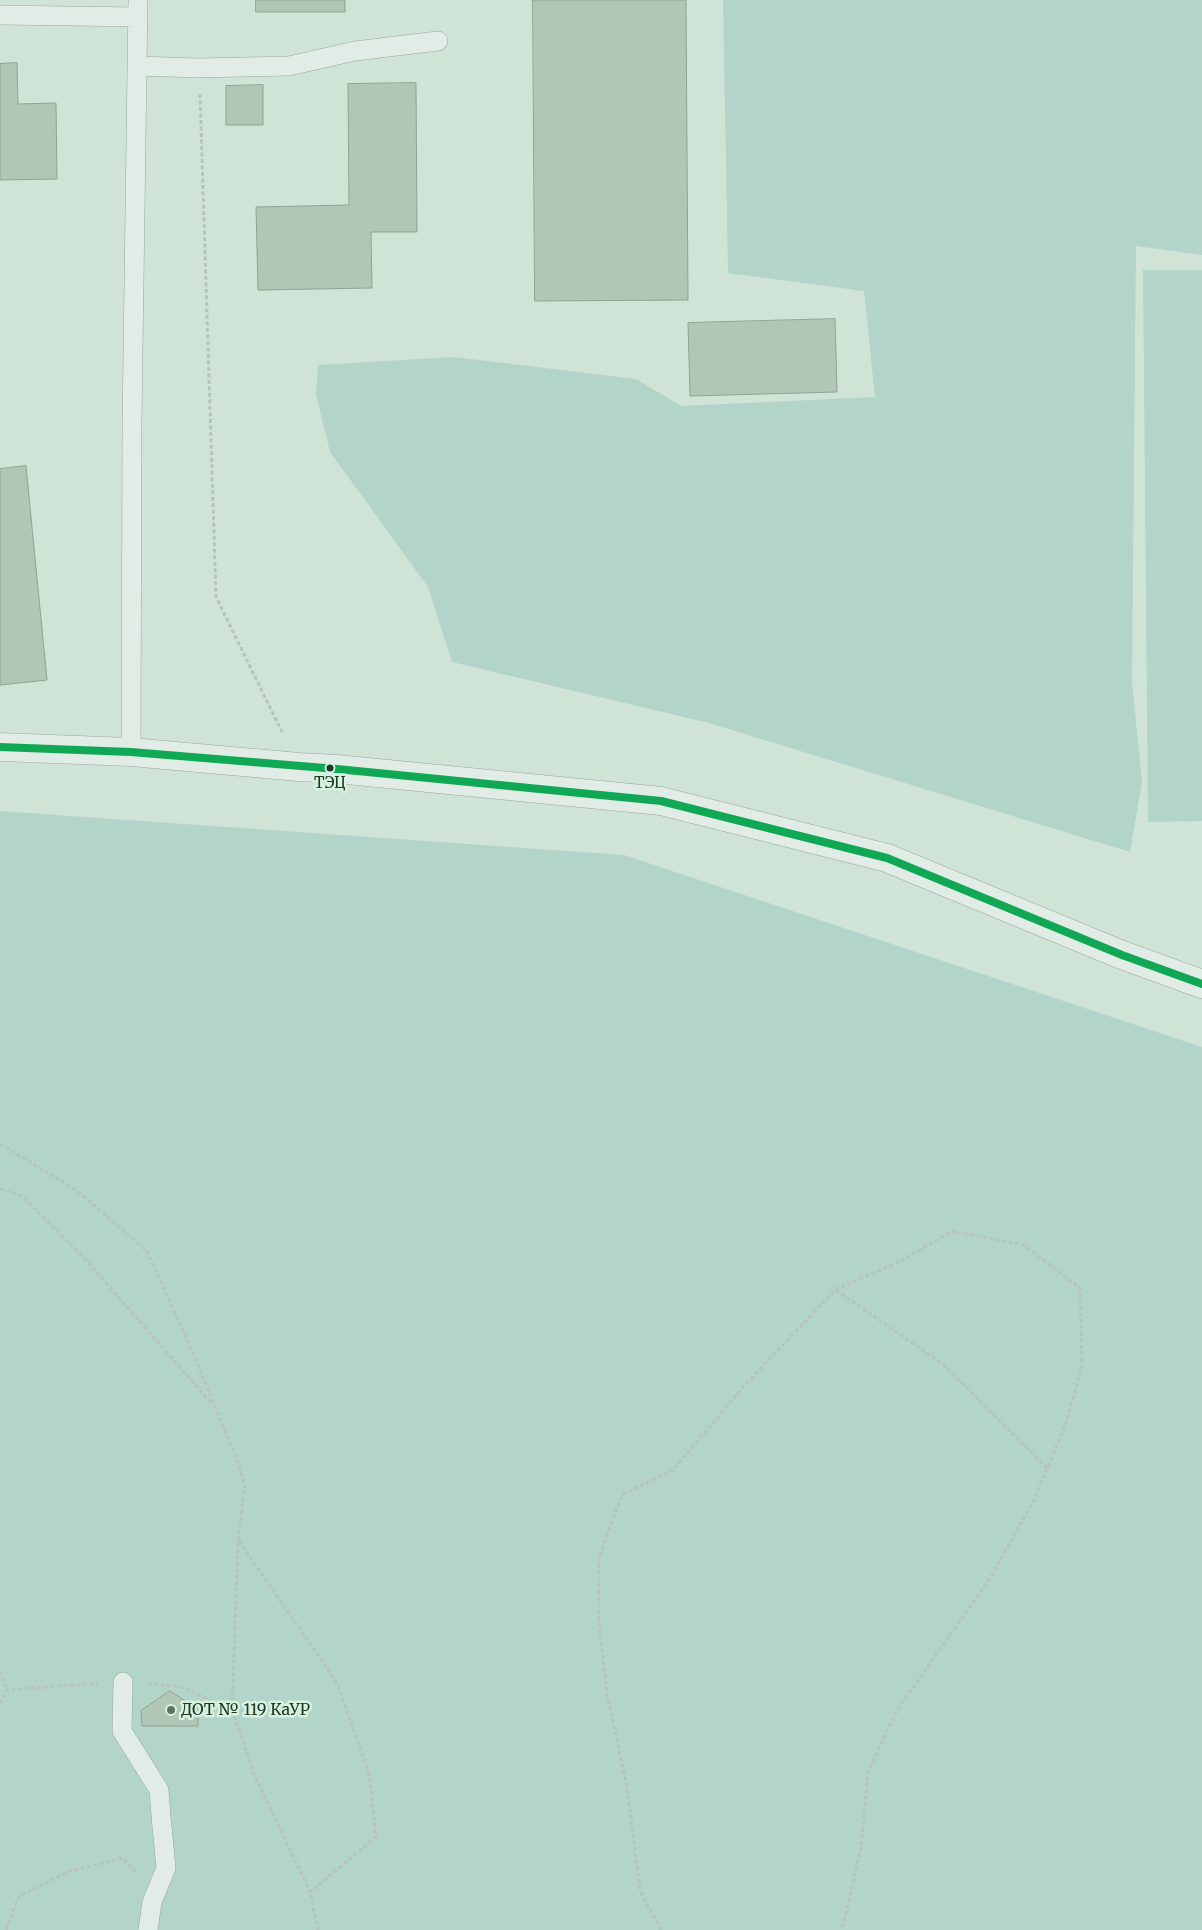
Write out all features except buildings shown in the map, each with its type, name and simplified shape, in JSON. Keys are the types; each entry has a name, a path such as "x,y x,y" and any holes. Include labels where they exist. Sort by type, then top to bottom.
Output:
{"street":[{"path":"0,747 131,752 337,769 661,801 887,858 1122,955 1202,984"}],"lane":[{"path":"0,15 138,8 132,432 131,752"},
{"path":"138,66 199,68 289,66 355,51 438,41"},
{"path":"123,1682 122,1731 159,1790 166,1868 152,1902 148,1930"}],"path":[{"path":"199,68 216,597 299,767"},
{"path":"0,1144 76,1190 146,1250 238,1462 245,1486 238,1540 232,1710 254,1774 310,1892 318,1930"},
{"path":"0,1189 22,1196 86,1260 216,1408"},
{"path":"660,1930 640,1890 627,1787 606,1693 599,1622 599,1557 622,1495 673,1470 745,1386 836,1289 901,1261 952,1232 1024,1245 1080,1288 1082,1366 1065,1426 1035,1498 991,1577 897,1710 868,1772 861,1848 842,1930"},
{"path":"836,1289 944,1366 1047,1468"},
{"path":"238,1540 337,1683 369,1774 376,1837 310,1892"},
{"path":"0,1671 6,1690 0,1703"},
{"path":"6,1690 123,1682 179,1686 232,1710"},
{"path":"6,1930 19,1896 70,1871 122,1858 143,1879 152,1902"}],"shaded area":[{"path":"723,0 1202,0 1202,255 1136,246 1132,682 1142,782 1130,852 709,723 452,662 428,587 330,452 316,395 318,365 454,357 636,379 681,406 875,397 864,291 728,273"},
{"path":"1143,270 1202,270 1202,821 1148,822"},
{"path":"0,811 624,855 1202,1047 1202,1930 0,1930"}],"transit line":[{"path":"0,747 131,752 337,769 661,801 887,858 1122,955 1202,984"}],"place":[{"name":"ТЭЦ","path":"330,768"},
{"name":"ДОТ № 119 КаУР","path":"171,1710"}]}
